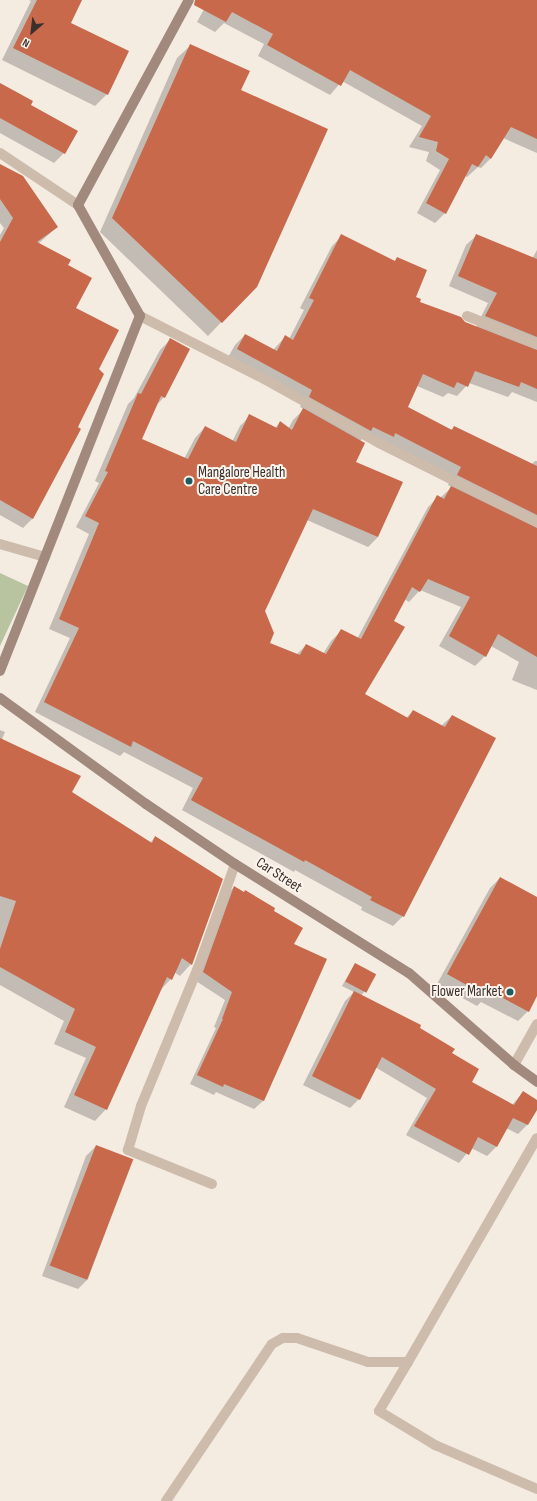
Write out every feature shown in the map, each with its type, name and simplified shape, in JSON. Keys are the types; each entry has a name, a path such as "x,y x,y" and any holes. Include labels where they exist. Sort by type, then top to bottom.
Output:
{"street":[{"path":"78,205 188,0"},
{"path":"0,152 78,205 140,316 264,379 379,443 537,522"},
{"path":"0,671 140,316"},
{"path":"467,316 537,344"},
{"path":"0,544 45,557"},
{"name":"Car Street","path":"0,698 146,804 235,864 409,974 514,1065 537,1082"},
{"path":"212,1184 128,1150 141,1106 198,968 235,864"},
{"path":"514,1065 537,1024"},
{"path":"537,1138 379,1411 435,1445 537,1489"},
{"path":"166,1501 272,1344 282,1338 296,1338 368,1362 408,1362"}],"green space":[{"path":"0,573 28,586 0,646"}],"building":[{"path":"37,0 82,0 71,23 129,51 108,95 13,48"},
{"path":"195,0 537,0 537,139 511,127 491,159 486,155 478,167 472,164 446,214 426,203 449,159 436,151 438,142 419,137 431,116 350,70 341,86 267,45 273,34 232,12 226,22 194,5"},
{"path":"190,44 250,71 241,90 328,129 257,287 222,323 112,218"},
{"path":"0,83 33,101 31,105 78,131 65,154 0,118"},
{"path":"0,164 23,176 58,227 37,242 71,260 68,265 92,278 76,308 119,330 99,369 104,374 78,427 81,429 33,519 0,500 0,242 13,218 0,199"},
{"path":"341,234 395,261 397,257 427,270 416,297 421,299 420,302 461,317 465,322 537,350 537,389 521,382 519,387 475,371 468,387 457,382 454,388 423,374 408,407 452,430 454,426 537,466 537,515 457,475 461,467 395,433 394,437 373,427 371,431 309,397 312,390 237,349 245,334 277,351 285,335 293,340 314,300 309,298"},
{"path":"476,234 537,259 537,337 485,316 497,293 458,276"},
{"path":"170,338 190,349 165,398 161,396 142,439 188,459 205,426 236,442 249,414 277,428 280,421 292,430 303,408 365,443 356,462 403,482 378,537 313,509 265,611 274,633 270,643 300,655 306,644 326,654 341,629 361,639 437,495 444,499 451,486 537,528 537,657 498,634 486,657 449,636 470,597 428,579 420,592 412,587 394,621 405,627 365,694 408,718 413,710 445,727 452,715 496,738 404,917 370,900 372,897 305,860 304,862 191,800 203,778 133,741 131,747 44,702 79,628 59,619 99,523 85,516 108,472 105,471 138,393 141,394"},
{"path":"0,738 81,776 72,792 152,843 155,836 223,879 192,965 182,958 172,980 167,977 107,1110 74,1095 96,1047 65,1032 75,1009 0,967 0,949 16,901 0,896"},
{"path":"500,877 537,897 537,996 529,1012 490,991 488,997 447,974"},
{"path":"234,886 244,892 245,890 275,908 274,911 303,928 294,944 327,959 264,1101 224,1084 223,1087 197,1075 223,1019 232,992 203,972"},
{"path":"355,963 376,974 366,993 345,982"},
{"path":"354,991 421,1025 420,1028 455,1049 452,1053 479,1069 472,1082 514,1105 523,1091 537,1100 537,1110 528,1125 513,1118 497,1147 478,1137 469,1155 414,1126 436,1089 382,1057 360,1100 312,1076"},
{"path":"96,1145 133,1159 87,1280 50,1265"}],"place":[{"name":"Mangalore Health Care Centre","path":"189,481"},
{"name":"Flower Market","path":"510,992"}]}
